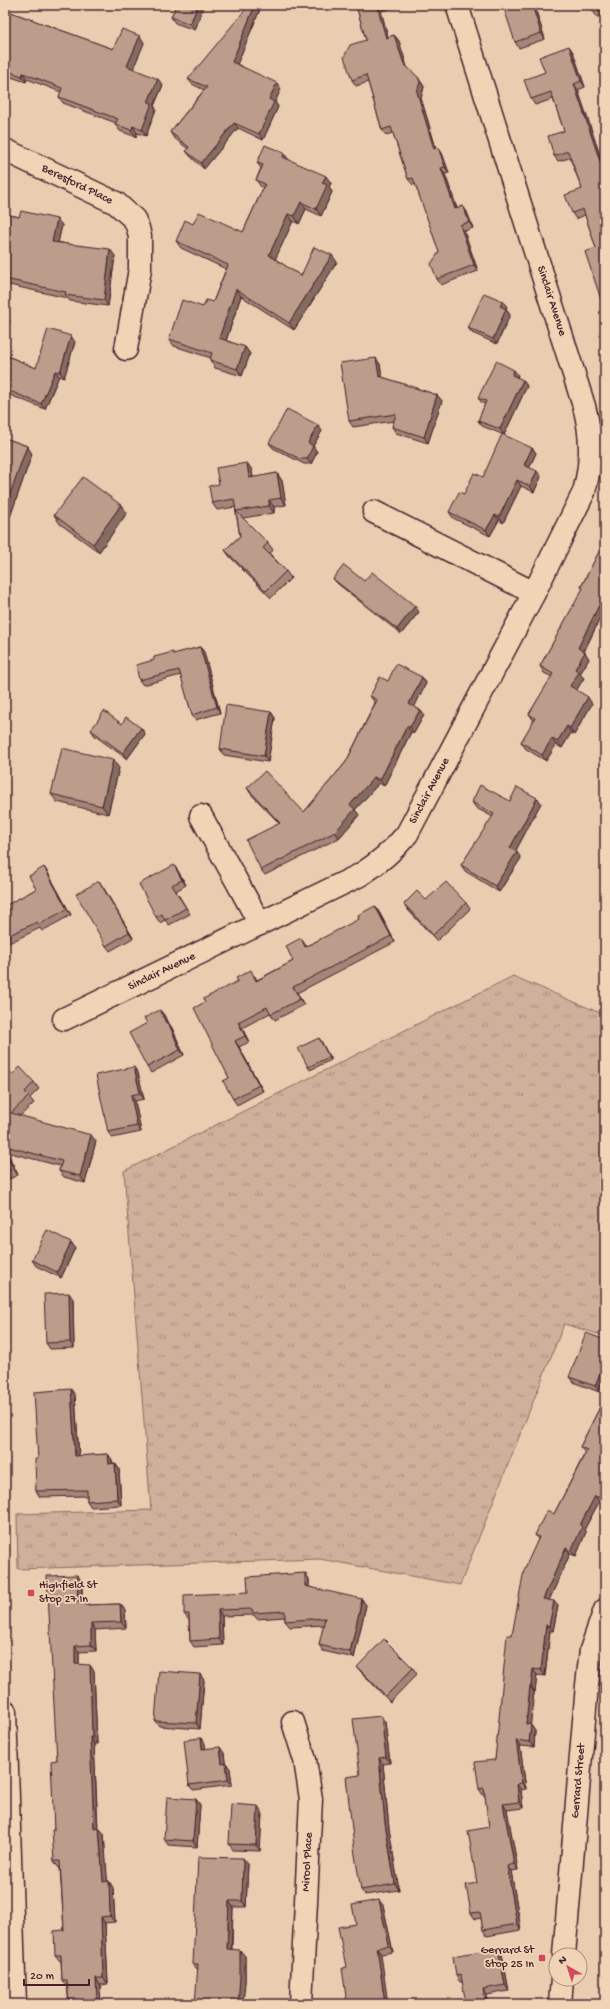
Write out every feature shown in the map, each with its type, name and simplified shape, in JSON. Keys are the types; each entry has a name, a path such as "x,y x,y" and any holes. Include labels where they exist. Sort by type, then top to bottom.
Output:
{"street":[{"name":"Sinclair Avenue","path":"64,1020 360,875 394,850 407,834 534,593 584,492 590,458 590,436 584,406 457,5"},
{"name":"Beresford Place","path":"5,150 116,203 134,219 140,237 140,269 126,349"},
{"path":"374,512 534,593"},
{"path":"201,816 260,924"},
{"name":"Gerrard Street","path":"565,1947 587,1686 592,1650 605,1610"},
{"path":"5,1711 15,2004"},
{"name":"Mirool Place","path":"293,1722 305,1760 311,1799 301,2004"},
{"path":"560,2004 561,1987"}],"green space":[{"path":"513,976 605,1015 605,1336 564,1324 460,1585 320,1559 18,1569 17,1514 151,1510 124,1171"}],"building":[{"path":"176,5 198,5 190,24 171,17"},
{"path":"249,5 255,5 232,62 277,83 269,99 274,102 259,134 234,123 201,163 186,151 189,147 170,132 207,87 188,79"},
{"path":"356,5 379,5 377,6 386,38 394,35 404,64 418,77 420,82 417,92 434,149 438,147 445,167 441,168 455,209 463,206 469,222 460,225 474,265 437,279 431,264 439,252 413,178 408,179 391,127 382,130 366,75 352,80 344,57 350,45 366,40"},
{"path":"503,5 532,5 541,33 515,42"},
{"path":"593,5 605,5 605,10 593,11"},
{"path":"5,10 113,49 122,29 140,36 127,66 158,79 148,102 152,103 142,130 133,126 131,130 115,124 118,119 59,97 62,88 23,73 22,76 5,70"},
{"path":"569,46 581,81 574,84 605,176 605,311 585,252 596,248 583,209 572,213 565,195 582,189 568,151 554,156 548,136 564,131 551,92 531,99 524,80 545,72 539,57"},
{"path":"265,145 284,153 283,157 326,176 322,183 327,185 316,209 301,202 294,216 288,214 269,255 301,276 314,247 332,255 289,323 236,289 219,338 245,347 237,369 210,360 212,353 169,339 182,300 203,307 206,300 213,302 228,265 176,241 185,220 193,224 199,212 243,232 265,184 256,180 263,165 257,163"},
{"path":"21,211 57,219 52,242 110,249 104,300 65,295 66,292 5,279 5,214 19,217"},
{"path":"484,293 503,301 500,306 506,309 493,339 468,328"},
{"path":"48,329 71,336 60,372 55,371 41,404 5,389 5,355 36,368"},
{"path":"376,358 379,376 437,395 424,437 392,427 396,414 349,421 340,363"},
{"path":"496,361 514,370 512,375 523,380 500,429 478,421 486,401 478,398"},
{"path":"287,409 318,425 308,443 313,446 307,459 300,459 269,443"},
{"path":"502,434 532,448 524,465 537,471 530,486 517,480 499,517 495,515 486,530 449,512 459,492 464,494 474,473 483,477"},
{"path":"5,438 27,446 5,508"},
{"path":"247,463 249,478 277,473 281,498 269,500 269,506 236,511 268,543 263,548 286,571 266,591 225,550 240,536 234,499 212,503 209,486 219,484 216,468"},
{"path":"83,477 121,505 93,544 54,515"},
{"path":"605,540 605,593 578,648 585,652 575,669 579,672 570,686 588,697 570,728 567,726 557,742 552,738 542,755 521,742 535,718 529,714 553,674 540,666 583,588 581,587"},
{"path":"344,565 364,581 372,572 415,606 397,629 333,579"},
{"path":"200,647 217,707 192,715 179,670 139,680 136,665 154,660 154,657"},
{"path":"396,664 422,677 409,704 420,710 410,727 407,726 380,780 374,777 350,805 355,809 335,832 261,870 246,840 280,823 247,788 265,771 304,812 346,762 377,700 370,696 380,677 388,681"},
{"path":"226,705 271,712 264,756 220,749"},
{"path":"104,711 122,724 126,717 141,728 123,753 91,730"},
{"path":"62,748 113,760 102,806 51,794"},
{"path":"480,785 510,801 517,787 537,798 510,848 517,852 495,886 461,865 494,814 472,802"},
{"path":"174,865 182,880 172,885 186,908 165,920 162,914 156,917 139,884"},
{"path":"44,867 67,909 38,925 37,922 5,937 5,906 36,889 29,876"},
{"path":"99,881 129,932 106,946 76,894"},
{"path":"446,882 466,903 433,935 404,904 417,891 426,900"},
{"path":"375,906 391,936 293,987 300,999 271,1014 267,1007 238,1022 245,1036 235,1041 259,1085 233,1099 223,1081 229,1078 194,1008 205,1002 203,999 238,981 236,978 251,970 256,981 293,961 286,946 301,938 305,947 359,919 358,915"},
{"path":"160,1010 166,1023 168,1022 180,1050 147,1067 129,1033 147,1023 144,1018"},
{"path":"319,1038 329,1057 308,1067 298,1048"},
{"path":"5,1063 12,1075 20,1067 34,1082 25,1092 29,1096 11,1113 91,1135 80,1176 59,1171 62,1161 5,1146 5,1114 7,1113 5,1110"},
{"path":"134,1067 140,1093 131,1095 137,1126 108,1132 96,1075"},
{"path":"5,1151 13,1168 5,1172"},
{"path":"47,1230 71,1242 57,1272 32,1260"},
{"path":"69,1293 70,1342 46,1343 44,1294"},
{"path":"586,1333 605,1340 605,1360 595,1386 569,1377"},
{"path":"71,1389 75,1456 108,1454 109,1464 115,1463 117,1499 87,1501 87,1490 36,1491 35,1459 38,1459 34,1392"},
{"path":"602,1403 605,1405 605,1489 600,1498 595,1496 580,1525 582,1527 571,1551 566,1548 543,1599 554,1601 549,1626 546,1625 541,1670 533,1669 526,1724 531,1725 529,1742 516,1740 522,1783 517,1784 519,1802 503,1804 514,1864 507,1866 517,1924 483,1930 480,1912 471,1913 466,1885 477,1883 468,1831 489,1827 484,1788 479,1789 475,1762 495,1760 507,1635 512,1635 524,1570 539,1537 535,1535 547,1510 554,1514 587,1450 580,1447"},
{"path":"305,1573 305,1586 362,1599 350,1652 319,1645 325,1618 285,1621 285,1611 253,1613 252,1609 218,1610 219,1639 190,1641 189,1614 184,1614 184,1595 248,1592 247,1577"},
{"path":"77,1575 78,1602 86,1601 86,1605 120,1604 121,1622 91,1623 91,1645 75,1646 75,1664 90,1665 92,1737 90,1737 94,1829 99,1828 103,1882 109,1881 110,1916 101,1917 103,1978 96,1978 97,2004 69,2004 67,1980 62,1980 61,1955 55,1955 54,1931 64,1930 60,1861 54,1861 52,1830 54,1830 51,1761 57,1760 47,1576"},
{"path":"384,1639 413,1668 386,1696 357,1667"},
{"path":"159,1671 200,1674 196,1723 155,1721"},
{"path":"381,1716 386,1757 379,1758 385,1823 395,1884 361,1890 355,1855 346,1777 360,1775 353,1719"},
{"path":"201,1738 202,1749 220,1747 222,1764 226,1763 228,1780 189,1785 184,1740"},
{"path":"167,1797 196,1799 193,1841 164,1839"},
{"path":"231,1804 258,1806 256,1845 229,1844"},
{"path":"198,1857 243,1858 242,1901 229,1901 227,1949 240,1950 238,2004 195,2004 198,1964 193,1964"},
{"path":"379,1900 389,1946 377,1948 385,2004 347,2004 342,1968 346,1967 338,1927 356,1924 352,1905"},
{"path":"498,1948 505,1985 483,1989 486,2004 466,2004 461,1975 456,1976 453,1956"}],"place":[{"name":"Highfield St Stop 27 In","path":"31,1593"},
{"name":"Gerrard St Stop 25 In","path":"542,1958"}]}
